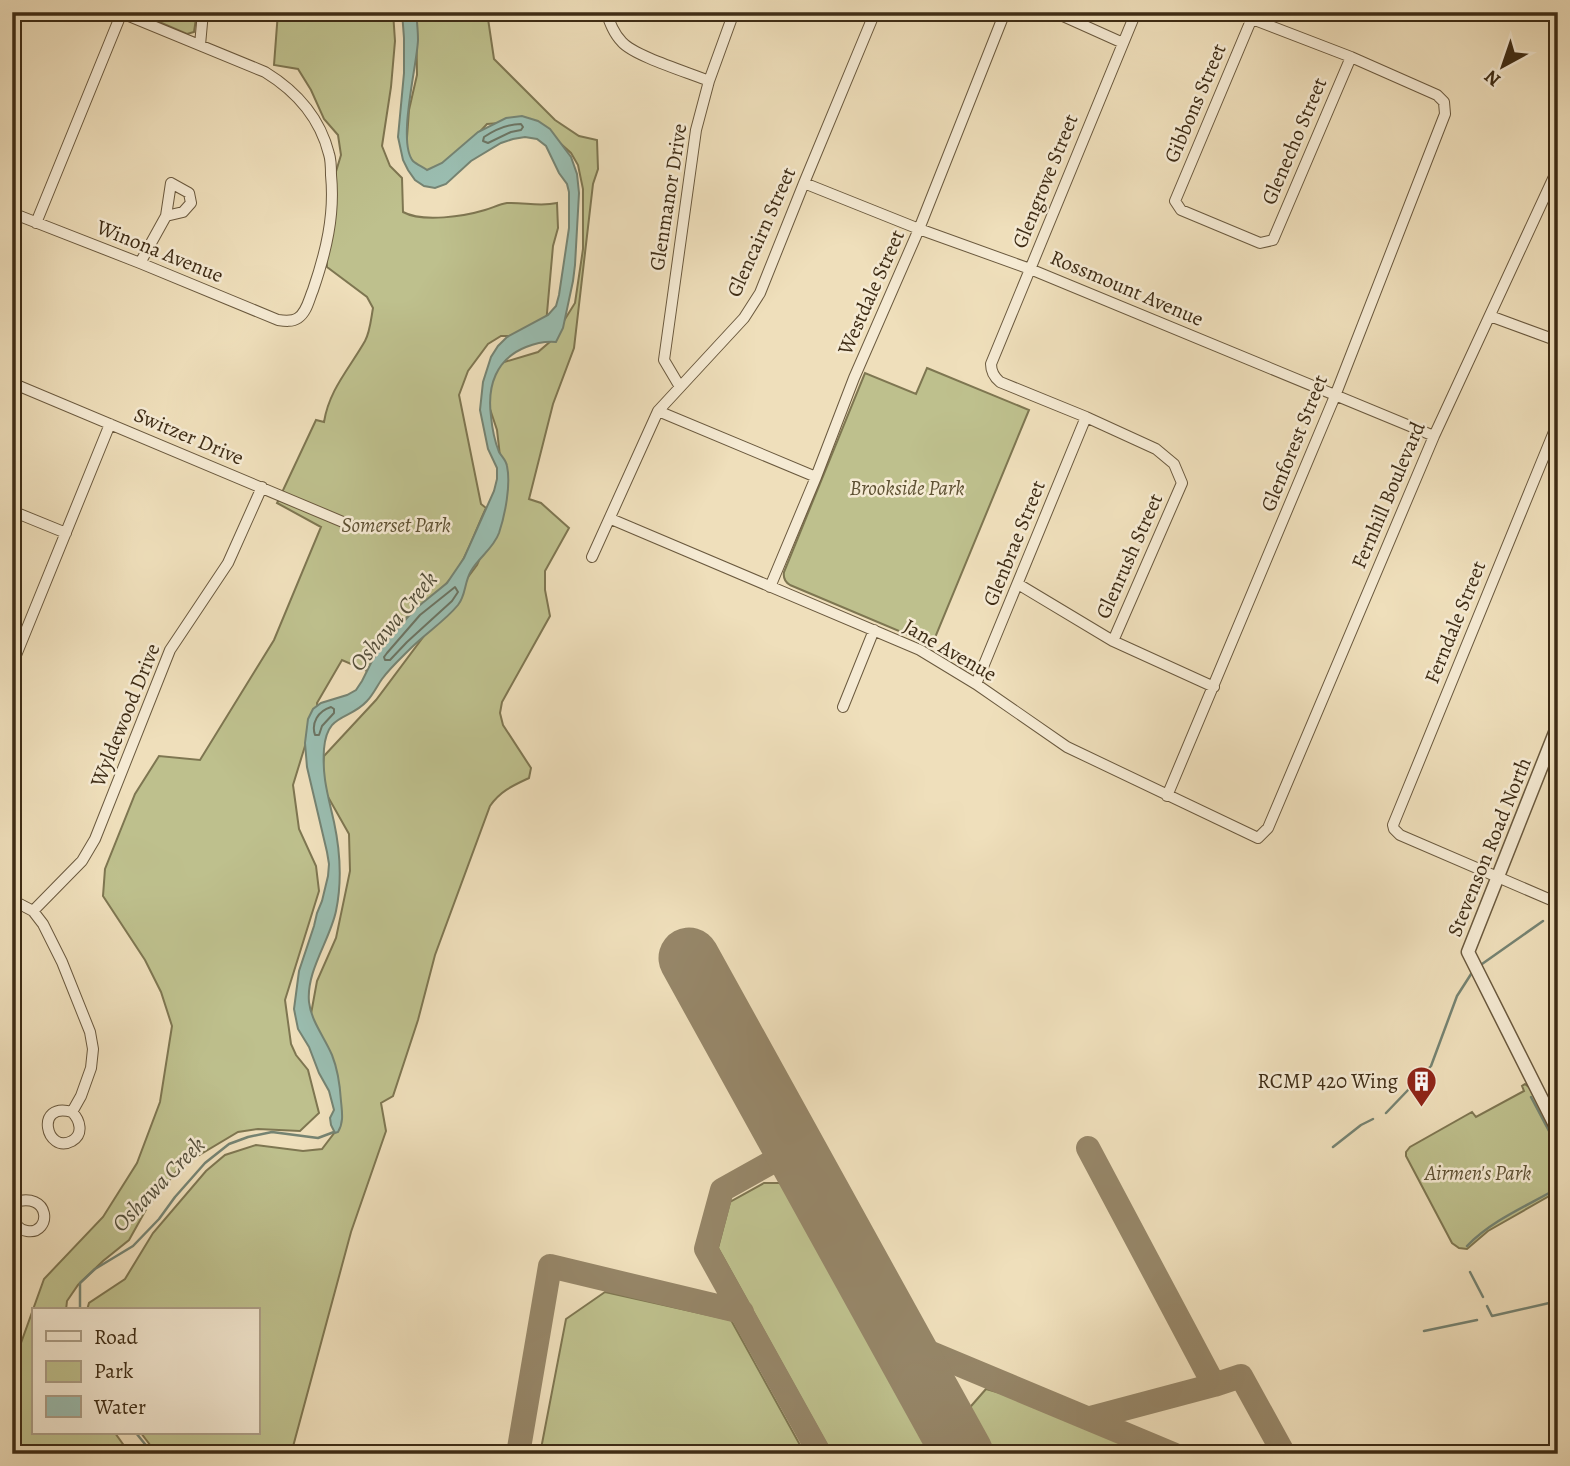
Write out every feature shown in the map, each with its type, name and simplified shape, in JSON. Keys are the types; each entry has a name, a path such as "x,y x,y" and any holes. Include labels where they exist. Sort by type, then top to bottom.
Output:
{"street":[{"path":"36,223 121,13 200,45 203,12"},
{"path":"606,12 623,44 645,56 709,81"},
{"name":"Glenmanor Drive","path":"680,387 664,360 696,130 709,81 734,12"},
{"name":"Glencairn Street","path":"592,557 658,411 744,318 760,293 875,12"},
{"name":"Westdale Street","path":"770,587 854,378 919,229 1005,12"},
{"path":"1054,12 1123,43"},
{"name":"Glengrove Street","path":"1086,417 1000,382 991,370 991,364 1136,12"},
{"path":"1234,12 1254,15 1351,57"},
{"name":"Gibbons Street","path":"1254,15 1175,201 1181,210 1260,243 1273,240"},
{"name":"Winona Avenue","path":"12,213 278,320 295,320 301,316 322,264 327,241 333,199 330,155 310,112 289,89 265,72 200,45"},
{"name":"Glenforest Street","path":"1167,796 1335,396 1445,114 1444,102 1437,95 1351,57"},
{"name":"Glenecho Street","path":"1273,240 1351,57"},
{"name":"Fernhill Boulevard","path":"1258,838 1268,828 1434,436 1558,168"},
{"name":"Rossmount Avenue","path":"804,183 1030,269 1434,436"},
{"path":"140,263 166,216"},
{"path":"1490,316 1558,341"},
{"name":"Switzer Drive","path":"12,383 350,525"},
{"path":"658,411 816,477"},
{"name":"Glenbrae Street","path":"976,684 1086,417"},
{"name":"Glenrush Street","path":"1086,417 1156,449 1174,464 1182,483 1113,640"},
{"name":"Ferndale Street","path":"1499,876 1400,835 1393,825 1558,422"},
{"path":"12,665 110,424"},
{"name":"Wyldewood Drive","path":"33,911 82,861 95,839 170,650 228,563 262,487"},
{"path":"12,511 66,533"},
{"name":"Jane Avenue","path":"611,519 920,650 976,684 1067,747 1258,838"},
{"path":"1018,584 1113,640 1214,687"},
{"path":"843,707 874,631"},
{"name":"Stevenson Road North","path":"1558,725 1468,952 1558,1131"},
{"path":"1499,876 1558,903"},
{"path":"12,900 33,911 43,924 62,962 90,1032 93,1049 91,1068 72,1112"},
{"path":"12,1203 33,1200 41,1206 45,1216 42,1226 28,1232 18,1227 12,1216"}],"green space":[{"path":"136,12 197,12 194,32 187,34"},
{"name":"Somerset Park","path":"278,12 393,12 395,41 382,146 390,166 402,178 403,212 421,217 444,217 477,212 507,203 557,203 558,228 553,246 546,324 533,336 501,336 488,344 468,371 459,395 481,504 486,508 453,576 402,622 367,671 342,660 317,703 318,717 309,733 293,785 299,829 316,866 319,891 285,1000 291,1044 308,1070 319,1113 300,1131 258,1129 238,1132 181,1166 148,1206 129,1240 78,1285 67,1301 66,1308 34,1308 44,1279 103,1217 137,1163 160,1102 172,1026 161,992 145,960 103,896 105,869 135,794 159,756 200,760 274,640 321,527 277,503 316,420 324,422 330,400 365,341 370,325 373,308 367,297 327,267 328,198 341,155 338,135 324,119 298,69 274,65"},
{"path":"416,12 487,12 494,59 555,120 579,136 597,140 598,169 593,184 574,348 553,404 529,499 541,503 569,528 545,571 550,616 502,702 500,713 503,725 531,768 529,778 503,792 490,806 435,955 418,1020 393,1096 381,1103 386,1131 351,1232 291,1454 157,1454 142,1434 259,1434 259,1308 88,1308 89,1303 125,1279 153,1233 206,1171 225,1155 256,1145 303,1151 322,1149 338,1128 335,1090 311,1014 317,981 336,938 350,871 349,834 323,788 324,756 376,700 477,565 503,506 504,491 497,430 487,400 486,376 501,363 538,352 552,340 575,303 583,249 583,189 578,165 571,153 542,127 525,121 487,124 444,170 418,170 406,151 409,110 417,75"},
{"name":"Brookside Park","path":"927,368 1029,410 932,645 790,585 784,574 865,373 916,394"},
{"name":"Airmen's Park","path":"1525,1084 1530,1088 1558,1143 1558,1191 1488,1231 1467,1249 1459,1248 1452,1243 1406,1152 1410,1147 1472,1112 1476,1117 1524,1091 1522,1086"},
{"path":"764,1183 786,1183 936,1454 832,1454 718,1248 730,1202"},
{"path":"605,1292 731,1320 805,1454 540,1454 566,1319"},
{"path":"32,1312 32,1434 116,1434 130,1454 12,1454 12,1368"},
{"path":"986,1389 1094,1419 1168,1454 987,1454 965,1413"}],"water":[{"path":"402,12 416,12 418,40 407,121 407,138 413,161 427,170 442,163 478,132 506,118 522,116 538,121 550,129 571,157 577,174 579,193 575,265 563,328 556,342 537,343 516,352 501,366 492,384 492,425 508,474 505,509 496,539 471,571 458,605 392,667 367,701 334,723 326,737 324,768 338,844 339,889 333,922 311,979 309,1002 315,1023 336,1066 342,1117 340,1128 335,1133 330,1118 334,1110 329,1091 298,1029 294,1009 299,971 322,901 329,864 307,767 305,743 308,719 313,709 321,703 356,690 373,659 389,638 415,609 447,583 464,558 497,479 497,468 488,449 480,410 483,382 491,357 498,346 507,337 548,315 556,306 569,228 567,184 546,146 537,139 525,137 501,143 471,161 446,184 435,188 424,186 415,180 403,160 398,137 404,73"}],"waterway":[{"path":"1482,964 1543,921"},
{"path":"1386,1113 1431,1066 1457,996 1473,971"},
{"path":"1531,1097 1558,1148"},
{"path":"1333,1147 1373,1119"},
{"name":"Oshawa Creek","path":"80,1308 80,1283 95,1269 133,1246 205,1163 229,1144 272,1132 318,1138 334,1132"},
{"path":"1467,1246 1499,1221 1558,1188"},
{"path":"1470,1272 1483,1297"},
{"path":"1487,1306 1492,1316 1558,1301"},
{"path":"1424,1331 1477,1320"},
{"name":"Oshawa Creek","path":"137,1434 153,1454"}],"taxiway":[{"path":"1088,1148 1214,1385"},
{"path":"801,1158 772,1162 722,1190 706,1249 820,1454"},
{"path":"518,1454 550,1266 742,1312"},
{"path":"900,1340 1173,1454"},
{"path":"1090,1418 1241,1376 1284,1454"}],"runway":[{"path":"689,958 963,1454"}],"place":[{"name":"RCMP 420 Wing","path":"1421,1108"}]}
